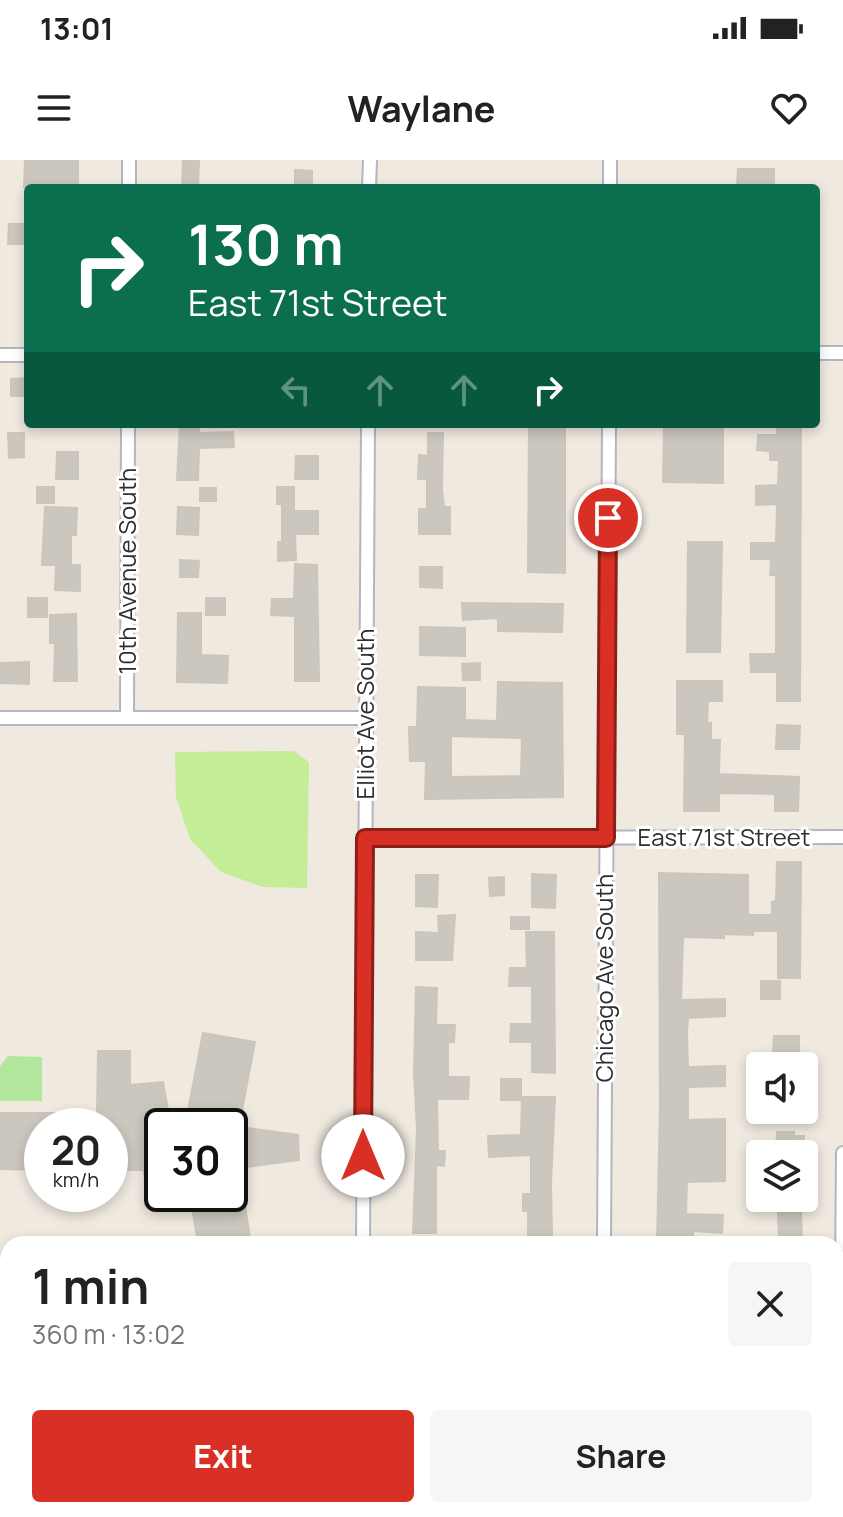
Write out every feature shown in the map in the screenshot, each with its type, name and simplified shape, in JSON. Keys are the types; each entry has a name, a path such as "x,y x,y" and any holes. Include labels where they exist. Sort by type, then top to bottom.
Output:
{"street":[{"path":"129,160 129,184"},
{"path":"369,184 370,160"},
{"path":"610,160 610,184"},
{"path":"820,353 843,353"},
{"path":"0,355 24,355"},
{"name":"10th Avenue South","path":"127,718 128,428"},
{"name":"Elliot Ave South","path":"363,1236 368,428"},
{"name":"Chicago Ave South","path":"604,1236 609,428"},
{"path":"0,718 366,718"},
{"name":"East 71st Street","path":"365,838 843,837"},
{"path":"842,1236 843,1153"}],"green space":[{"path":"294,751 309,762 307,888 263,887 221,872 190,839 176,797 175,752"},
{"path":"8,1056 42,1057 42,1101 0,1101 0,1066"}],"building":[{"path":"25,160 78,160 78,184 24,184"},
{"path":"183,160 199,160 198,184 182,184"},
{"path":"738,169 774,169 774,184 737,184"},
{"path":"295,170 312,171 312,184 295,184"},
{"path":"9,224 24,224 24,244 8,244"},
{"path":"24,378 24,396 11,396 11,379"},
{"path":"180,428 199,428 199,433 233,432 234,447 199,448 198,480 177,480"},
{"path":"529,428 565,428 565,573 528,572"},
{"path":"664,428 723,428 723,483 663,482"},
{"path":"777,428 801,428 800,701 777,701 777,672 751,672 750,654 776,654 776,575 770,575 771,559 751,559 751,543 776,543 777,504 756,505 756,486 778,485 779,460 770,460 770,451 757,450 758,435 777,435"},
{"path":"8,433 24,433 24,457 9,458"},
{"path":"428,433 443,433 442,489 444,507 450,507 450,534 419,534 419,509 427,509 427,479 418,479 419,455 428,456"},
{"path":"57,452 78,452 78,479 56,479"},
{"path":"296,456 318,456 318,479 295,479"},
{"path":"37,487 54,487 54,503 37,503"},
{"path":"277,487 294,487 294,511 318,511 318,534 295,534 296,560 278,561 278,542 282,542 282,504 277,504"},
{"path":"200,488 216,488 216,501 200,501"},
{"path":"45,507 77,508 76,535 71,535 71,565 80,565 80,591 55,590 56,565 42,565"},
{"path":"178,507 199,508 198,535 177,534"},
{"path":"688,542 722,542 720,652 687,652"},
{"path":"180,560 199,561 198,577 180,577"},
{"path":"295,564 317,565 319,681 295,681 295,616 271,615 272,599 294,599"},
{"path":"420,567 442,567 442,588 420,587"},
{"path":"28,598 47,598 47,617 28,617"},
{"path":"206,598 225,598 225,615 206,615"},
{"path":"462,603 563,604 562,632 498,631 498,618 463,620"},
{"path":"178,613 201,613 201,655 228,656 227,683 177,682"},
{"path":"76,614 77,681 54,681 55,643 50,643 50,615"},
{"path":"420,627 465,628 465,656 420,655"},
{"path":"29,662 29,684 0,683 0,663"},
{"path":"480,663 480,680 463,680 462,664"},
{"path":"677,681 722,681 722,701 708,701 707,723 711,723 711,740 720,740 719,774 799,777 798,811 775,811 775,794 719,793 719,811 684,811 685,734 677,734"},
{"path":"498,682 562,683 563,797 425,799 426,761 410,761 409,727 417,727 418,687 465,688 465,720 497,721","holes":["451,736 522,738 521,776 451,777"]},
{"path":"777,725 800,726 799,749 776,749"},
{"path":"777,862 801,862 800,978 778,978 778,931 753,931 753,935 724,934 724,938 683,937 681,1000 725,999 725,1016 688,1018 687,1032 688,1067 725,1066 725,1086 688,1087 688,1120 725,1119 725,1181 687,1182 686,1214 723,1215 722,1233 693,1231 693,1236 657,1236 659,873 748,875 748,915 772,915 772,902 776,901"},
{"path":"532,874 556,875 555,908 532,907"},
{"path":"416,875 438,875 437,907 416,906"},
{"path":"504,877 504,895 490,896 489,878"},
{"path":"455,915 452,960 416,960 416,932 439,933 438,916"},
{"path":"511,917 529,917 529,929 511,929"},
{"path":"526,932 554,932 555,1073 532,1072 532,1042 510,1042 511,1024 532,1024 532,986 509,986 510,968 527,968"},
{"path":"761,981 780,981 780,999 761,999"},
{"path":"416,987 437,988 436,1025 455,1025 454,1042 448,1042 448,1077 469,1077 468,1099 437,1099 438,1151 445,1151 444,1166 436,1165 436,1233 413,1233 417,1129 414,1073"},
{"path":"203,1033 255,1042 242,1108 188,1108"},
{"path":"774,1036 799,1036 799,1052 773,1052"},
{"path":"98,1051 130,1051 130,1085 163,1082 168,1108 144,1108 144,1170 128,1170 128,1108 97,1108"},
{"path":"501,1079 521,1079 521,1100 501,1100"},
{"path":"522,1097 555,1097 552,1235 528,1236 528,1211 523,1211 523,1194 531,1194 531,1155 489,1157 488,1136 521,1135"},
{"path":"0,1113 24,1113 24,1170 0,1169"},
{"path":"248,1128 298,1135 299,1160 248,1167"},
{"path":"777,1132 794,1132 794,1136 804,1136 804,1140 777,1140"},
{"path":"193,1212 246,1212 250,1236 197,1236"},
{"path":"778,1213 801,1213 802,1236 779,1236"}],"route":[{"path":"363,1156 365,838 606,838 608,518"}]}
